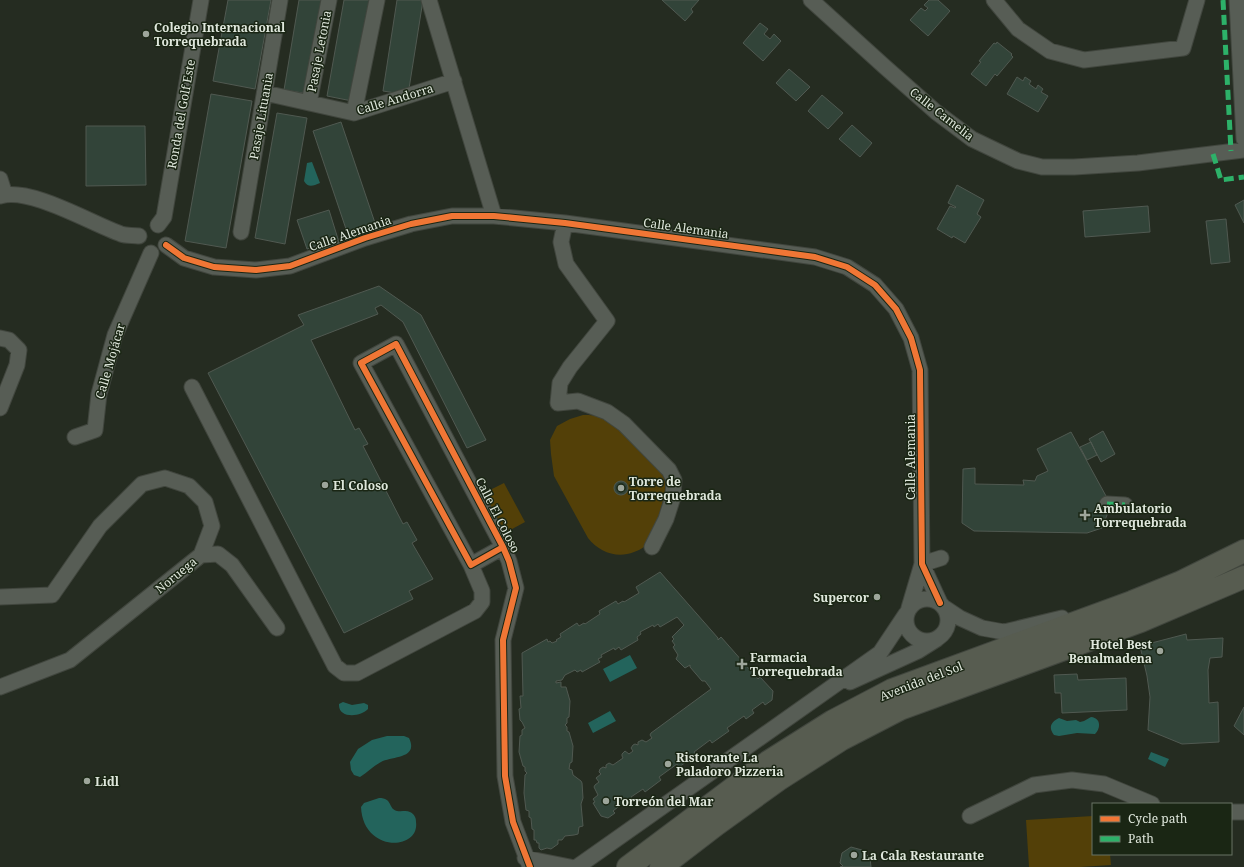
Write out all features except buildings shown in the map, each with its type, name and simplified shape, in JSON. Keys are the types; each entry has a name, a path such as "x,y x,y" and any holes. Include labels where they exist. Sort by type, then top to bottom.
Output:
{"main road":[{"name":"Avenida del Sol","path":"628,867 768,762 833,721 892,690 1132,602 1179,583 1244,551"},
{"name":"Avenida del Sol","path":"661,867 778,780 842,739 900,709 1141,621 1244,577"}],"street":[{"name":"Ronda del Golf Este","path":"158,226 164,216 201,0"},
{"name":"Pasaje Lituania","path":"240,232 280,0"},
{"name":"Pasaje Letonia","path":"309,103 329,0"},
{"path":"354,113 377,0"},
{"path":"429,0 494,216"},
{"name":"Calle Camelia","path":"811,0 936,112 972,140 1018,161 1042,167 1074,167 1138,163 1244,150"},
{"path":"994,0 1018,29 1050,51 1084,60 1183,48 1197,0"},
{"path":"1237,0 1244,139"},
{"name":"Calle Andorra","path":"265,93 354,113 454,81"},
{"path":"0,179 3,196 25,196 68,210 122,234 139,236"},
{"name":"Calle Alemania","path":"166,245 184,258 214,267 256,270 290,266 365,238 411,224 452,216 494,216 566,223 815,257 847,266 875,285 896,308 912,338 920,370 922,564 942,605"},
{"path":"566,223 562,242 566,264 607,321 570,367 560,383 558,403 578,401 607,412 624,424 669,470 674,480 673,497 666,519 652,547"},
{"path":"153,225 158,226 165,231 167,240 166,245 159,251 151,253 140,245 139,236 144,228 153,225"},
{"name":"Calle Mojácar","path":"75,437 95,430 99,394 115,335 151,253"},
{"path":"0,338 9,340 19,350 17,365 0,408"},
{"name":"Calle El Coloso","path":"471,565 361,363 396,344 503,547 509,561 516,588 503,640 505,776 513,822 526,864"},
{"path":"192,387 335,666 344,673 357,673 475,611 482,602 482,591 471,565 503,547"},
{"name":"Noruega","path":"0,597 52,595 100,526 142,484 165,478 189,486 205,502 212,526 201,555 70,660 0,687"},
{"path":"1107,504 1125,505"},
{"path":"201,555 218,554 232,565 277,628"},
{"path":"937,639 923,641 916,638 907,628 906,621 922,564 941,558"},
{"path":"577,867 880,652 914,603 920,600 927,598 934,600 960,618 982,628 1004,632 1132,602"},
{"path":"814,698 918,651 937,639 943,634 948,621 948,614 942,605"},
{"path":"970,816 1034,785 1072,780 1104,784 1150,803"},
{"path":"1232,812 1244,812"},
{"path":"526,864 570,867"}],"shaded area":[{"path":"583,415 594,415 601,417 619,427 642,449 661,471 663,476 665,491 658,517 652,534 645,546 637,551 621,555 609,553 592,543 554,476 550,440 557,426 570,419"},
{"path":"504,483 525,522 505,533 484,493"},
{"path":"1092,816 1092,855 1110,855 1111,865 1080,867 1029,867 1026,820"}],"water":[{"path":"312,162 320,183 311,186 307,185 304,181 307,163"},
{"path":"630,655 637,668 610,682 603,669"},
{"path":"343,702 352,705 364,703 368,705 368,709 360,714 346,714 340,709 339,704"},
{"path":"610,711 616,721 593,733 588,723"},
{"path":"1091,717 1097,719 1099,724 1095,734 1077,733 1059,736 1054,735 1051,730 1052,723 1059,718 1067,721 1076,720 1080,722"},
{"path":"387,736 404,736 409,738 411,745 410,750 403,756 386,760 375,765 360,777 354,775 351,770 350,762 358,749 372,740"},
{"path":"1151,752 1169,759 1165,767 1148,759"},
{"path":"379,798 386,800 394,810 408,811 414,815 416,820 415,832 409,838 401,842 391,843 380,840 371,833 364,822 361,807 364,803"}],"marked path":[{"path":"1223,0 1231,151"},
{"path":"1213,154 1221,180 1244,177"},
{"path":"1107,504 1125,505"}],"cycle path":[{"path":"166,245 184,258 214,267 256,270 290,266 365,238 411,224 452,216 494,216 565,223 815,257 847,267 875,285 896,309 911,338 920,370 922,564 940,603"},
{"path":"503,547 471,565 361,363 396,344 503,547 509,561 516,588 503,640 505,776 513,822 530,867"}],"place":[{"name":"Colegio Internacional Torrequebrada","path":"146,34"},
{"name":"El Coloso","path":"325,485"},
{"name":"Torre de Torrequebrada","path":"621,488"},
{"name":"Ambulatorio Torrequebrada","path":"1085,515"},
{"name":"Supercor","path":"877,597"},
{"name":"Hotel Best Benalmadena","path":"1160,651"},
{"name":"Farmacia Torrequebrada","path":"742,664"},
{"name":"Ristorante La Paladoro Pizzeria","path":"668,764"},
{"name":"Lidl","path":"87,781"},
{"name":"Torreón del Mar","path":"606,801"},
{"name":"La Cala Restaurante","path":"854,855"}]}
